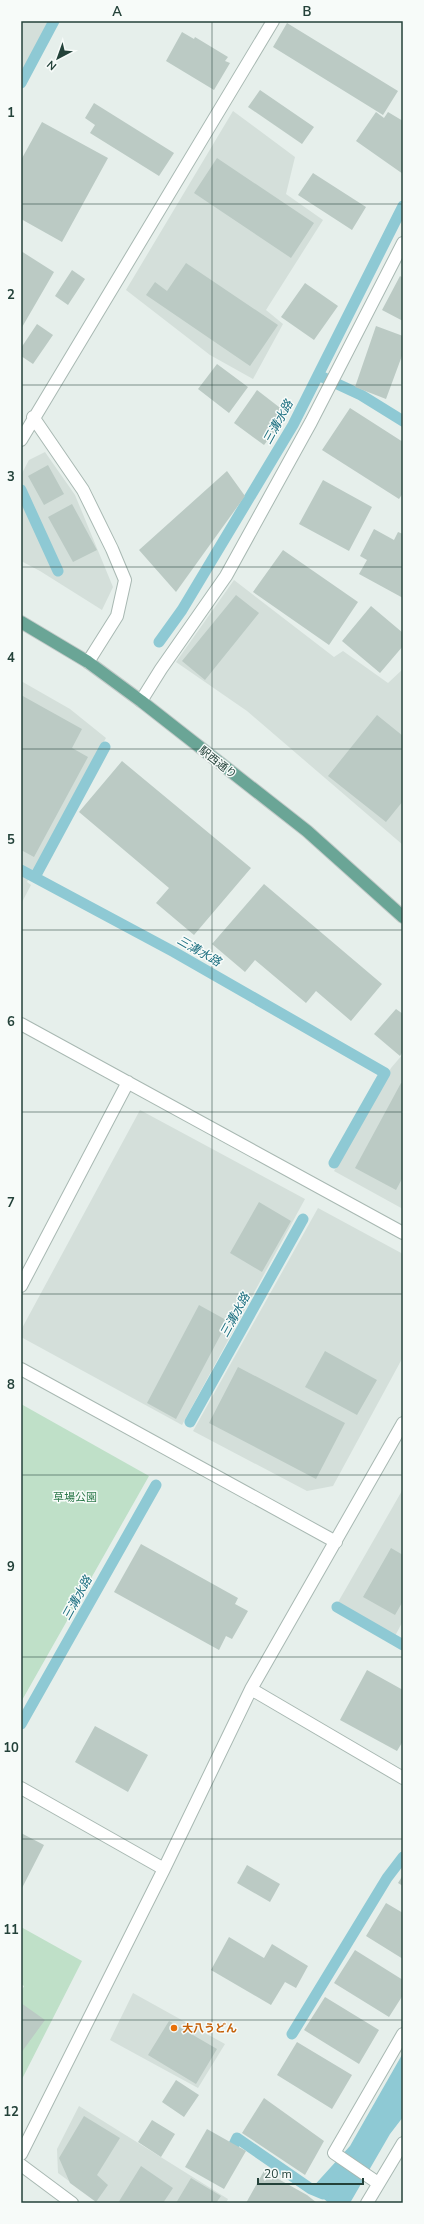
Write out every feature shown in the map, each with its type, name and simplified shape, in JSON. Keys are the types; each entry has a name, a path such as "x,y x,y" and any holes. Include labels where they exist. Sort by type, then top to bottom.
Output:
{"main road":[{"name":"駅西通り","path":"21,622 88,662 141,701 307,831 403,917"}],"street":[{"path":"21,440 33,417 273,21"},
{"path":"141,701 160,669 226,576 399,258 403,243"},
{"path":"33,417 82,490 112,549 125,580 117,616 88,662"},
{"path":"21,1024 403,1233"},
{"path":"21,1286 128,1082"},
{"path":"21,1369 336,1542"},
{"path":"21,2154 164,1869 250,1689 336,1542 403,1423"},
{"path":"250,1689 403,1778"},
{"path":"21,1788 164,1869"},
{"path":"378,2183 334,2153 403,2034"},
{"path":"367,2203 403,2143"},
{"path":"21,2165 72,2203"}],"shaded area":[{"path":"21,21 49,21 21,74"},
{"path":"233,111 295,157 286,194 323,220 266,310 283,324 253,379 210,355 126,290"},
{"path":"45,452 75,495 113,587 102,610 40,571 21,561 21,475 29,460"},
{"path":"234,580 334,657 343,651 388,683 403,669 403,845 247,711 176,662"},
{"path":"21,681 70,709 106,738 27,882 31,885 21,904"},
{"path":"403,1054 403,1209 334,1171 391,1068"},
{"path":"140,1110 305,1199 182,1425 21,1337 21,1330"},
{"path":"318,1208 403,1254 403,1357 333,1486 307,1491 193,1431"},
{"path":"403,1489 403,1621 395,1636 337,1604"},
{"path":"133,1993 225,2044 198,2088 110,2040"},
{"path":"79,2106 228,2199 226,2203 99,2203 58,2173 57,2149"}],"green space":[{"name":"草場公園","path":"21,1404 149,1476 21,1702"},
{"path":"21,1927 82,1961 21,2081 21,1992 24,1986 21,1984"}],"water":[{"path":"403,2053 403,2117 390,2134 350,2203 329,2203 311,2189 350,2146"}],"building":[{"path":"287,23 398,91 383,115 273,47"},
{"path":"182,32 194,39 195,37 228,57 225,61 230,63 214,90 166,61"},
{"path":"260,90 314,127 302,144 248,107"},
{"path":"94,103 174,153 159,176 90,133 95,125 85,118"},
{"path":"376,112 384,118 388,112 403,121 403,174 356,141"},
{"path":"42,122 108,158 62,242 21,219 21,160"},
{"path":"217,158 314,223 291,258 194,193"},
{"path":"313,173 366,207 352,230 298,195"},
{"path":"21,251 54,272 21,329"},
{"path":"186,263 278,325 250,366 146,295 155,282 167,291"},
{"path":"72,270 85,279 68,305 55,296"},
{"path":"400,276 403,278 403,321 382,310"},
{"path":"305,283 338,306 314,340 281,317"},
{"path":"37,324 53,335 33,364 21,356 21,348"},
{"path":"376,326 403,336 403,353 386,399 355,387"},
{"path":"217,364 248,387 229,413 198,389"},
{"path":"257,390 288,414 264,445 234,423"},
{"path":"350,408 403,442 403,493 399,499 322,450"},
{"path":"48,465 64,494 44,505 28,476"},
{"path":"227,471 245,496 176,592 139,550"},
{"path":"323,480 372,507 349,551 299,524"},
{"path":"72,504 97,550 73,562 48,517"},
{"path":"374,529 394,540 398,532 403,534 403,598 359,574 367,560 360,556"},
{"path":"283,550 358,602 329,645 253,592"},
{"path":"236,595 259,613 205,680 182,661"},
{"path":"371,606 403,633 403,646 380,673 342,641"},
{"path":"21,695 82,729 72,748 88,757 34,857 21,850"},
{"path":"377,715 403,736 403,801 386,822 328,776"},
{"path":"122,761 251,868 194,935 156,903 169,888 79,812"},
{"path":"264,884 382,984 351,1021 316,991 306,1003 255,960 245,972 212,944"},
{"path":"396,1009 403,1014 403,1051 400,1056 374,1034"},
{"path":"401,1083 403,1083 403,1177 396,1190 355,1168"},
{"path":"259,1202 291,1221 262,1272 230,1253"},
{"path":"199,1305 228,1321 176,1419 147,1403"},
{"path":"325,1351 377,1380 357,1415 305,1387"},
{"path":"238,1367 345,1423 316,1479 209,1423"},
{"path":"141,1544 238,1598 235,1604 248,1611 232,1639 226,1636 219,1650 114,1592"},
{"path":"391,1548 403,1555 403,1601 395,1615 363,1597"},
{"path":"367,1670 403,1690 403,1741 397,1751 340,1720"},
{"path":"95,1726 148,1755 128,1792 75,1762"},
{"path":"21,1833 44,1845 21,1890"},
{"path":"247,1865 280,1884 270,1902 237,1883"},
{"path":"403,1875 403,1886 398,1883"},
{"path":"386,1903 403,1913 403,1959 366,1936"},
{"path":"229,1937 264,1958 272,1944 308,1966 296,1988 285,1982 271,2005 211,1970"},
{"path":"355,1950 403,1980 403,1995 389,2017 334,1983"},
{"path":"325,1997 379,2030 359,2064 304,2030"},
{"path":"21,2003 45,2020 21,2053"},
{"path":"169,2021 217,2049 196,2084 148,2055"},
{"path":"297,2042 352,2075 332,2109 277,2075"},
{"path":"176,2080 199,2095 184,2117 162,2102"},
{"path":"264,2098 324,2141 305,2175 242,2133"},
{"path":"84,2116 120,2138 97,2175 108,2185 96,2202 70,2183 59,2158"},
{"path":"152,2120 175,2134 161,2157 138,2142"},
{"path":"207,2129 246,2151 224,2189 185,2167"},
{"path":"141,2166 173,2188 163,2203 118,2203"},
{"path":"264,2171 307,2195 317,2203 246,2203"},
{"path":"191,2178 221,2196 216,2203 176,2203"}],"waterway":[{"path":"21,83 54,21"},
{"name":"三溝水路","path":"159,642 182,610 293,425 403,206"},
{"path":"318,375 361,395 403,421"},
{"path":"21,490 58,571"},
{"name":"三溝水路","path":"35,877 105,747"},
{"name":"三溝水路","path":"21,870 174,952 385,1073 334,1163"},
{"name":"三溝水路","path":"190,1422 303,1219"},
{"name":"三溝水路","path":"21,1724 156,1485"},
{"path":"337,1607 403,1645"},
{"path":"292,2034 387,1878 403,1857"},
{"path":"228,2157 237,2138 311,2189 323,2194"}],"place":[{"name":"大八うどん","path":"174,2028"}]}
